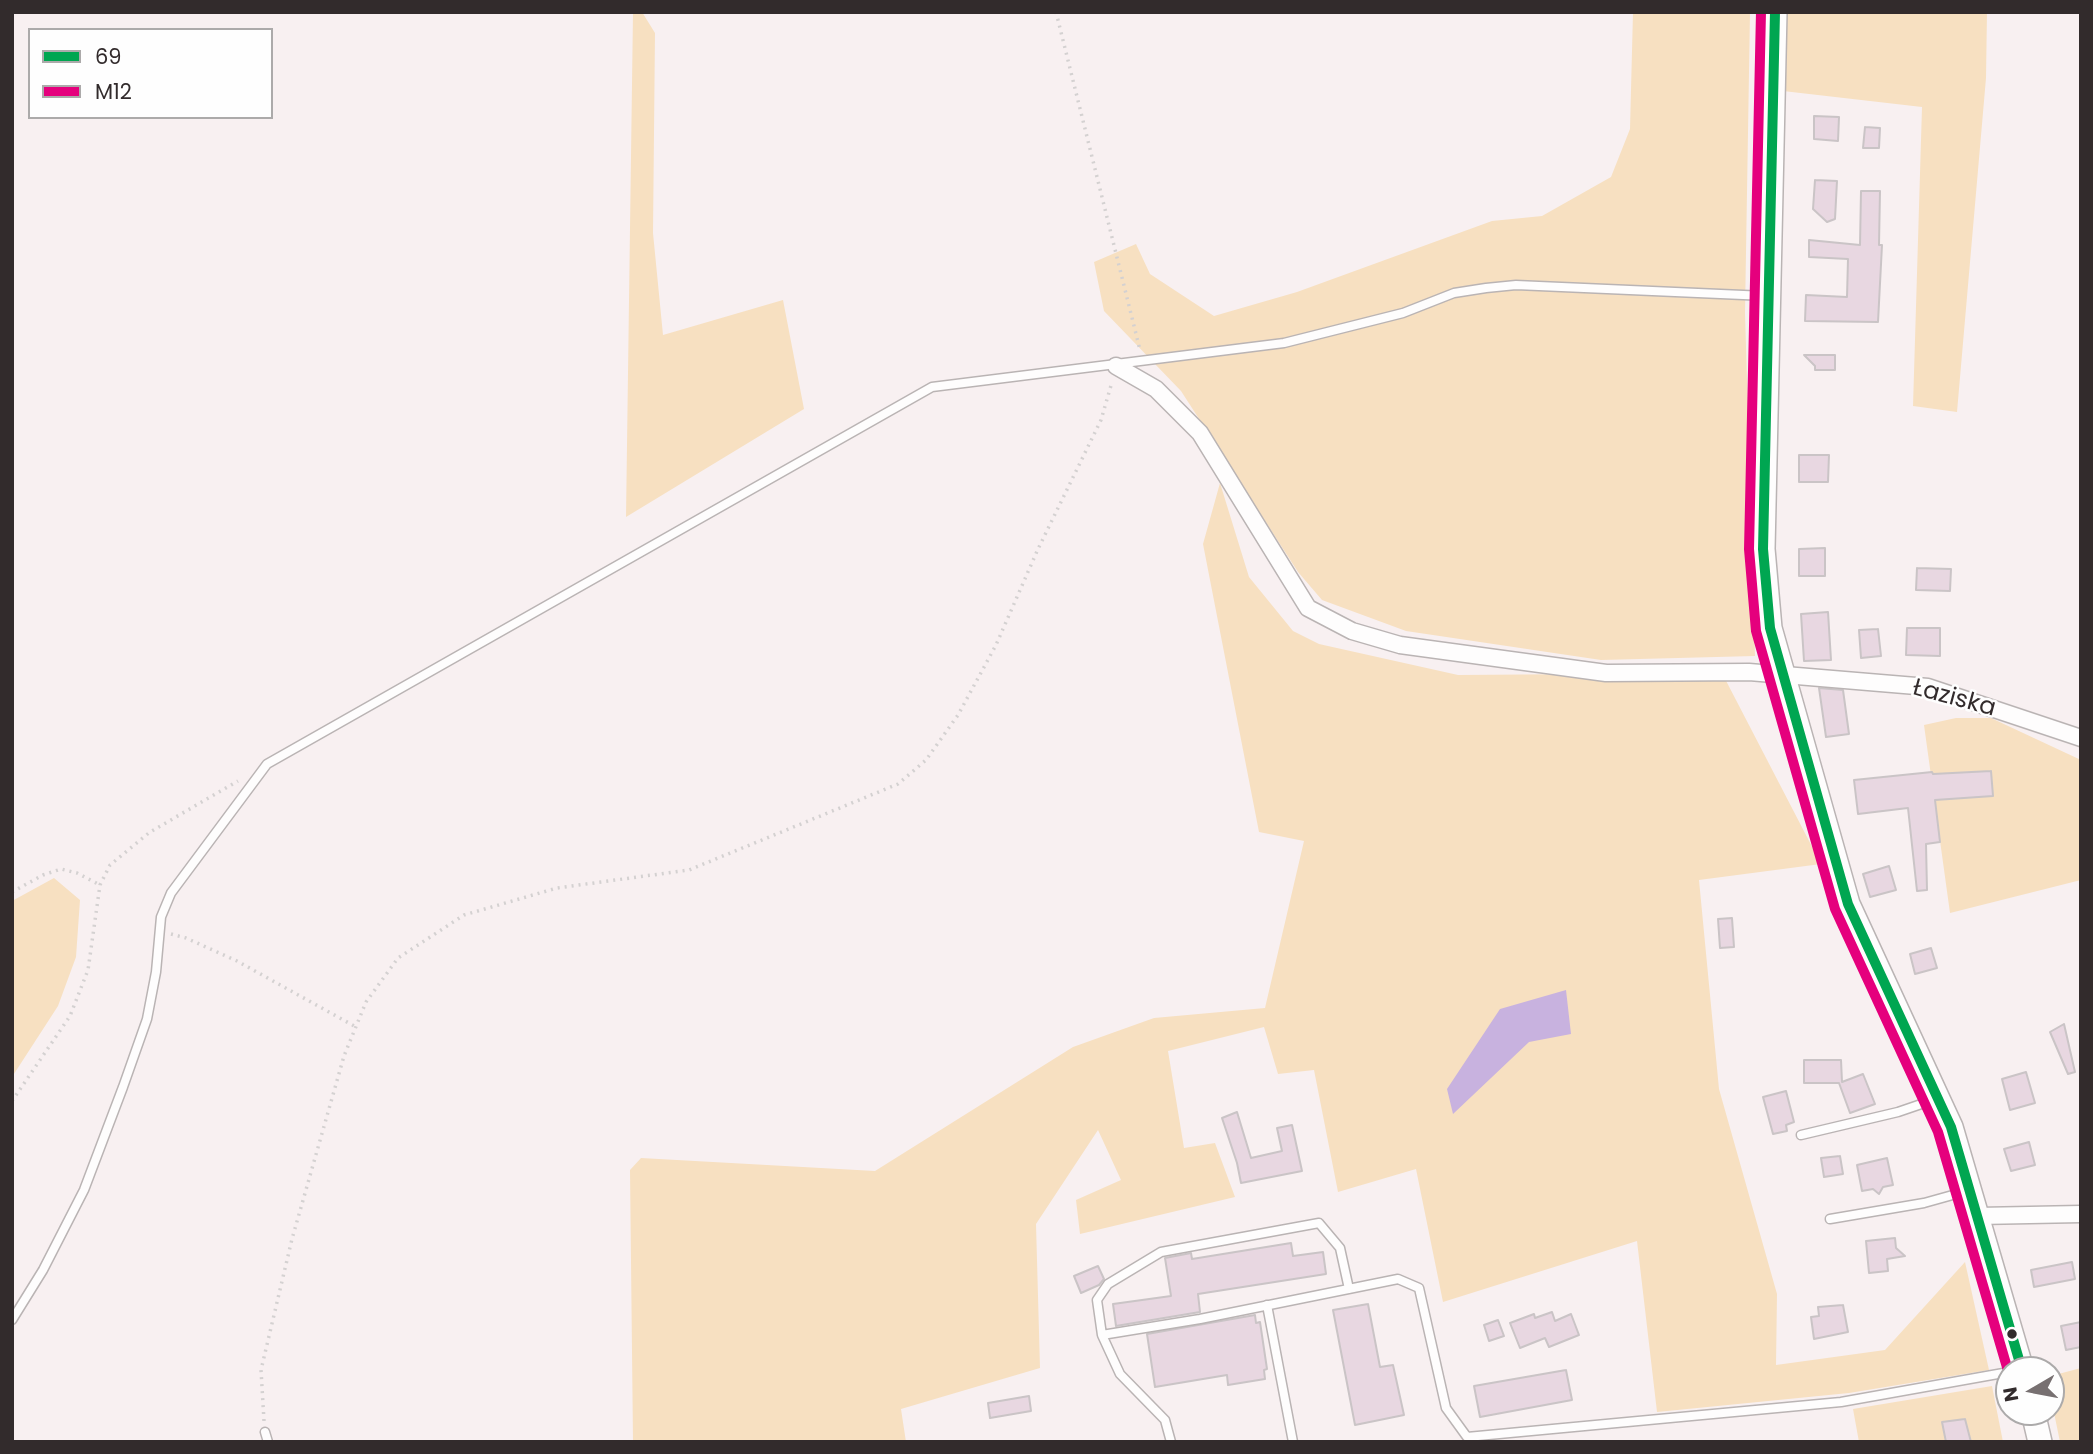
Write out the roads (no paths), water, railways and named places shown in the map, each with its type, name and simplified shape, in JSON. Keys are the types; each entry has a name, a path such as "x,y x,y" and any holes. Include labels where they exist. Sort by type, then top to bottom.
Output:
{"street":[{"path":"1775,12 1763,548 1770,628 1848,904 1940,1098 1971,1190 2018,1356"},
{"name":"Łaziska","path":"1116,366 1156,388 1200,433 1308,608 1352,631 1400,646 1606,673 1782,674 1928,687 2081,738"},
{"path":"1978,1216 2081,1214"}],"lane":[{"path":"12,1320 43,1270 84,1190 123,1087 147,1019 156,972 161,917 171,893 267,764 932,387 1144,363 1283,343 1403,313 1454,293 1486,288 1516,285 1769,296"},
{"path":"1801,1135 1898,1112 1940,1098"},
{"path":"1830,1219 1924,1203 1971,1190"},
{"path":"1171,1442 1165,1420 1121,1374 1102,1335 1097,1300 1108,1284 1161,1252 1319,1223 1340,1248 1349,1289"},
{"path":"1102,1335 1398,1279 1419,1288 1446,1408 1467,1437 1842,1402 1995,1375"},
{"path":"1267,1305 1293,1442"},
{"path":"265,1433 268,1442"}]}
